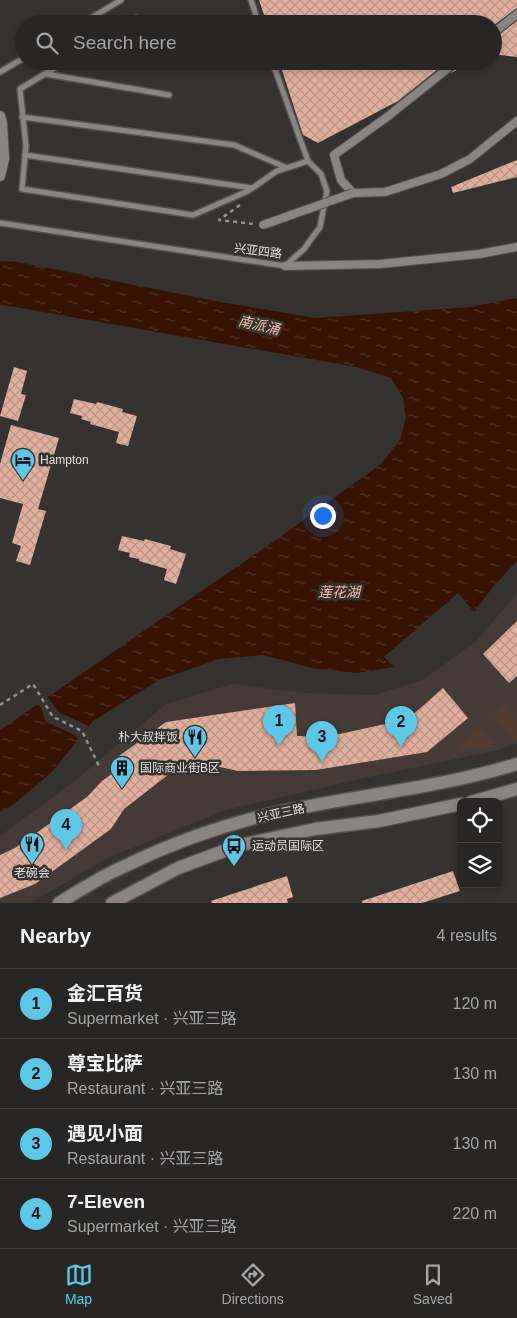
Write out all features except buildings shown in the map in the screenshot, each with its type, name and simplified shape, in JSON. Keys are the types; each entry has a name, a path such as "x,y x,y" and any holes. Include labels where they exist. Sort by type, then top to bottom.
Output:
{"street":[{"path":"502,26 517,14"},
{"path":"353,193 341,180 334,155 387,117 446,70"},
{"path":"0,116 4,159 0,176"},
{"path":"263,225 353,193 385,192 441,174 470,159 517,121"},
{"path":"0,142 4,159"},
{"path":"285,266 380,264 479,254 517,247"},
{"name":"兴亚三路","path":"59,903 123,866 212,830 278,812 470,778 517,764"},
{"path":"485,798 517,789"},
{"name":"兴亚三路","path":"112,903 178,868 240,845 315,829 379,821 457,805"}],"lane":[{"path":"96,15 121,0"},
{"path":"250,0 256,15"},
{"path":"0,72 15,63"},
{"path":"52,70 20,89 26,146 22,189 193,215 250,190 277,171 308,161"},
{"name":"兴亚四路","path":"0,223 285,266 304,249 320,227 327,191 321,174 308,161 275,70"},
{"path":"46,74 170,95"},
{"path":"22,118 234,145 286,168"},
{"path":"25,155 250,190"}],"path":[{"path":"250,190 243,203 219,220 263,225"},
{"path":"0,705 33,684 53,717 82,732 99,766"}],"shaded area":[{"path":"517,594 517,743 494,751 226,810 110,857 30,903 0,903 0,836 76,780 166,704 232,684 307,693 374,695 423,680 475,642"},
{"path":"504,706 517,722 517,740 514,741 493,717"},
{"path":"477,728 496,747 456,750"}],"water":[{"name":"莲花湖","path":"0,261 18,262 221,302 316,318 470,307 517,298 517,561 493,587 474,612 458,593 384,657 394,667 357,673 312,668 263,655 219,659 159,680 93,721 52,772 13,805 0,812 0,730 280,537 381,464 400,440 406,418 403,398 391,378 356,367 0,305"}],"pier":[{"path":"46,695 59,712 88,726 89,730 80,742 75,735 46,722 38,701"}],"place":[{"name":"Hampton","path":"23,481"},
{"name":"金汇百货","path":"279,746"},
{"name":"尊宝比萨","path":"401,747"},
{"name":"朴大叔拌饭","path":"195,758"},
{"name":"遇见小面","path":"322,762"},
{"name":"国际商业街B区","path":"122,789"},
{"name":"7-Eleven","path":"66,850"},
{"name":"老碗会","path":"32,865"},
{"name":"运动员国际区","path":"234,867"}],"water label":[{"name":"南派涌","path":"259,325"}]}
